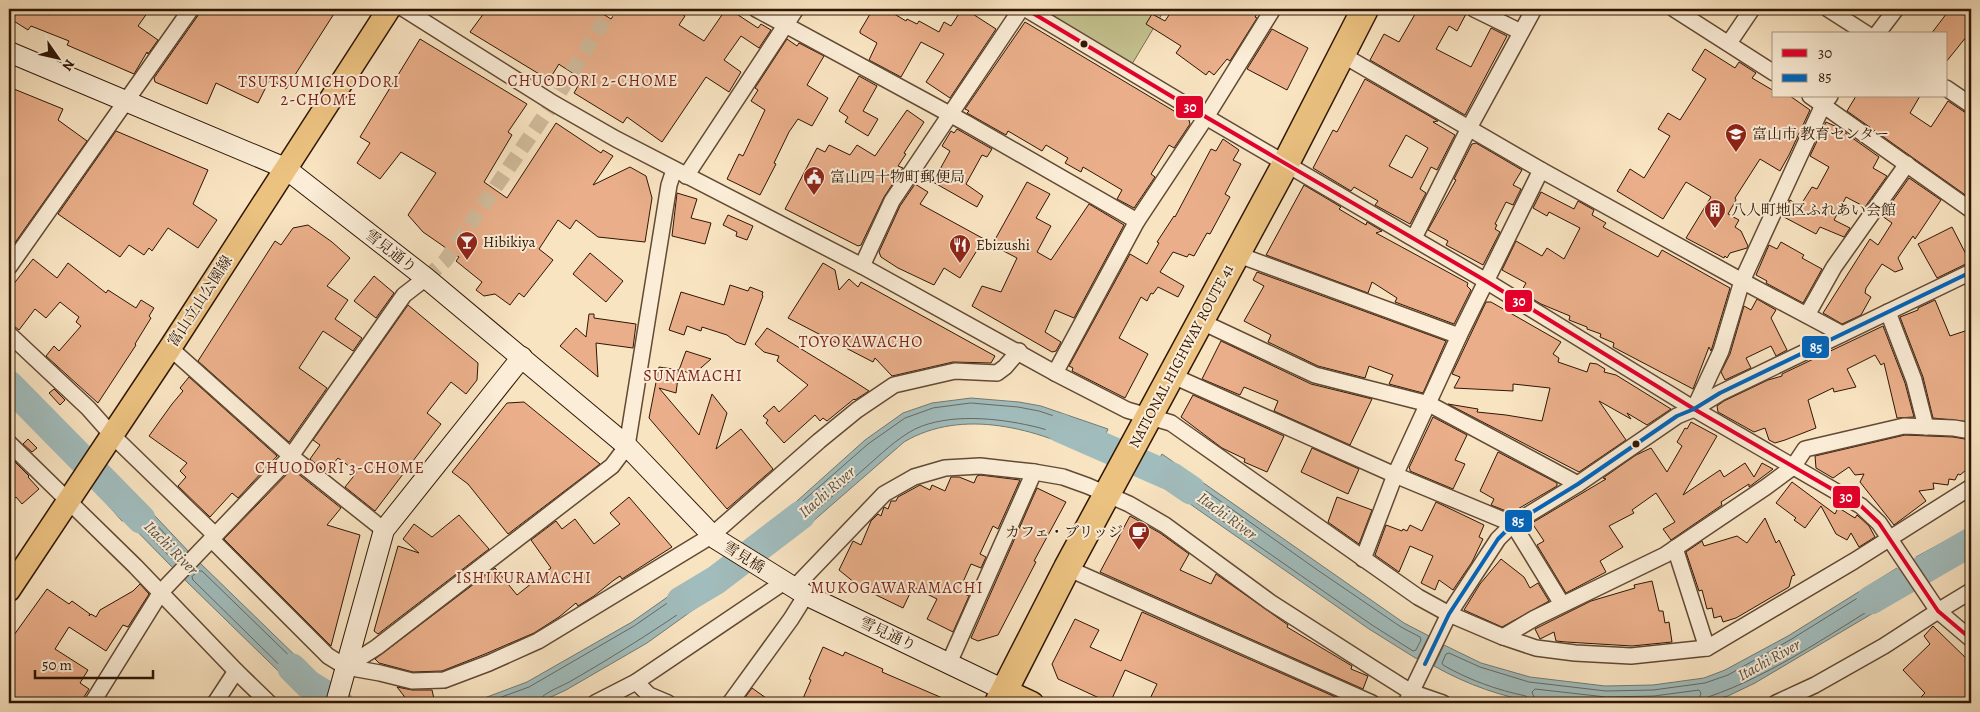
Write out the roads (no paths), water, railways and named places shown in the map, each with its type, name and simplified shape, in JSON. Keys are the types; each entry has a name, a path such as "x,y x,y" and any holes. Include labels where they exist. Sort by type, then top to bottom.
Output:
{"highway":[{"name":"NATIONAL HIGHWAY ROUTE 41","path":"1001,697 1067,568 1286,163 1365,9"}],"main road":[{"name":"富山立山公園線","path":"9,590 170,348 389,9"},
{"path":"1001,697 1032,703"}],"street":[{"path":"9,267 191,9"},
{"path":"404,9 553,102 680,173 862,266 1019,351 1055,373 1127,410 1150,415 1171,423 1418,597 1449,614 1503,637 1536,648 1574,653 1631,656 1707,648 1891,542 1971,487"},
{"path":"756,9 950,115 1137,221"},
{"path":"345,669 377,647 612,466 627,446 668,185 680,173 796,9"},
{"path":"862,266 892,202 1021,9"},
{"path":"1026,9 1206,118 1486,280 1694,409 1861,506 1879,523 1938,610 1971,639"},
{"path":"1055,373 1137,221 1206,118 1273,9"},
{"path":"1474,9 1521,32"},
{"path":"1414,238 1469,128 1534,9"},
{"path":"1674,9 1772,72"},
{"path":"1729,43 1752,9"},
{"path":"1828,9 1864,32"},
{"path":"1879,32 1896,9"},
{"name":"雪見通り","path":"9,52 124,102 285,168 426,278 627,446 714,537"},
{"path":"1341,54 1541,170 1842,334"},
{"path":"1948,89 1971,105"},
{"path":"1694,409 1720,351 1742,281 1827,101 1907,164 1971,210"},
{"path":"1807,315 1834,267 1907,164"},
{"path":"1363,559 1395,475 1459,336 1541,170"},
{"path":"1236,254 1459,336"},
{"path":"1409,698 1449,614 1498,539 1513,524 1578,484 1677,416 1842,334 1971,275"},
{"path":"92,703 163,589 203,550 214,534 291,456 404,295 426,278"},
{"path":"1888,312 1914,380 1926,427"},
{"path":"1200,321 1315,374 1429,404 1578,484"},
{"path":"9,334 88,408 109,440 214,534 214,542 328,656 345,669 380,673 412,681 444,680 489,663 538,641 714,537 819,441 858,410 894,385 955,371 997,373 1019,351"},
{"path":"170,348 291,456 384,530"},
{"path":"336,703 384,530 522,357"},
{"path":"1171,375 1395,475 1513,524 1562,604"},
{"path":"1503,637 1562,604 1665,555 1792,467 1805,449 1904,426 1971,430"},
{"path":"9,443 71,497 163,589 236,671 269,703"},
{"path":"595,703 636,682 789,585 884,494 914,477 946,468 980,466 1063,477 1110,490 1129,504 1165,525 1270,602 1409,698 1443,703"},
{"path":"949,663 1034,472"},
{"name":"雪見橋","path":"714,537 789,585"},
{"path":"1676,548 1707,648"},
{"path":"1067,568 1372,703"},
{"path":"730,703 791,620 789,585"},
{"name":"雪見通り","path":"789,585 949,663 1001,697"},
{"path":"1776,703 1815,685 1884,646 1938,610 1971,591"},
{"path":"215,703 236,671"},
{"path":"636,682 647,699 668,703"}],"water":[{"path":"9,370 76,439 64,459 9,401"},
{"path":"971,398 1041,406 1108,429 1103,440 1099,438 1096,444 1099,447 1094,457 1049,438 1000,426 975,424 927,431 904,442 782,546 760,531 777,519 865,440 903,413 932,403"},
{"path":"1162,454 1404,623 1429,636 1417,659 1369,629 1150,476 1153,471 1157,471 1160,468 1156,464"},
{"path":"121,480 190,553 173,568 126,520 122,521 106,503"},
{"path":"1971,529 1971,556 1930,578 1916,557"},
{"path":"200,563 307,667 325,680 318,703 314,703 305,697 184,579"},
{"path":"1897,568 1912,590 1755,683 1728,696 1701,703 1540,703 1486,689 1434,666 1444,645 1481,663 1530,677 1605,686 1653,685 1704,678 1725,670 1788,636"},
{"path":"703,572 725,587 647,643 566,690 538,703 471,703 527,682 632,622"}],"waterway":[{"name":"Itachi River","path":"9,385 141,519"},
{"name":"Itachi River","path":"1060,428 1172,477 1191,490"},
{"name":"Itachi River","path":"681,601 716,580 801,515"},
{"name":"Itachi River","path":"1871,600 1971,542"},
{"name":"Itachi River","path":"292,668 308,684 339,703"}],"tunnel":[{"path":"426,278 445,261 553,103 611,9"}],"place":[{"name":"富山市 教育センター","path":"1736,153"},
{"name":"富山四十物町郵便局","path":"814,196"},
{"name":"八人町地区ふれあい会館","path":"1715,229"},
{"name":"Hibikiya","path":"467,261"},
{"name":"Ebizushi","path":"960,264"},
{"name":"カフェ・ブリッジ","path":"1139,551"}],"district":[{"name":"CHUODORI 2-CHOME","path":"593,81"},
{"name":"TSUTSUMICHODORI 2-CHOME","path":"319,91"},
{"name":"TOYOKAWACHO","path":"861,342"},
{"name":"SUNAMACHI","path":"693,376"},
{"name":"CHUODORI 3-CHOME","path":"340,468"},
{"name":"ISHIKURAMACHI","path":"524,578"},
{"name":"MUKOGAWARAMACHI","path":"897,588"}]}
